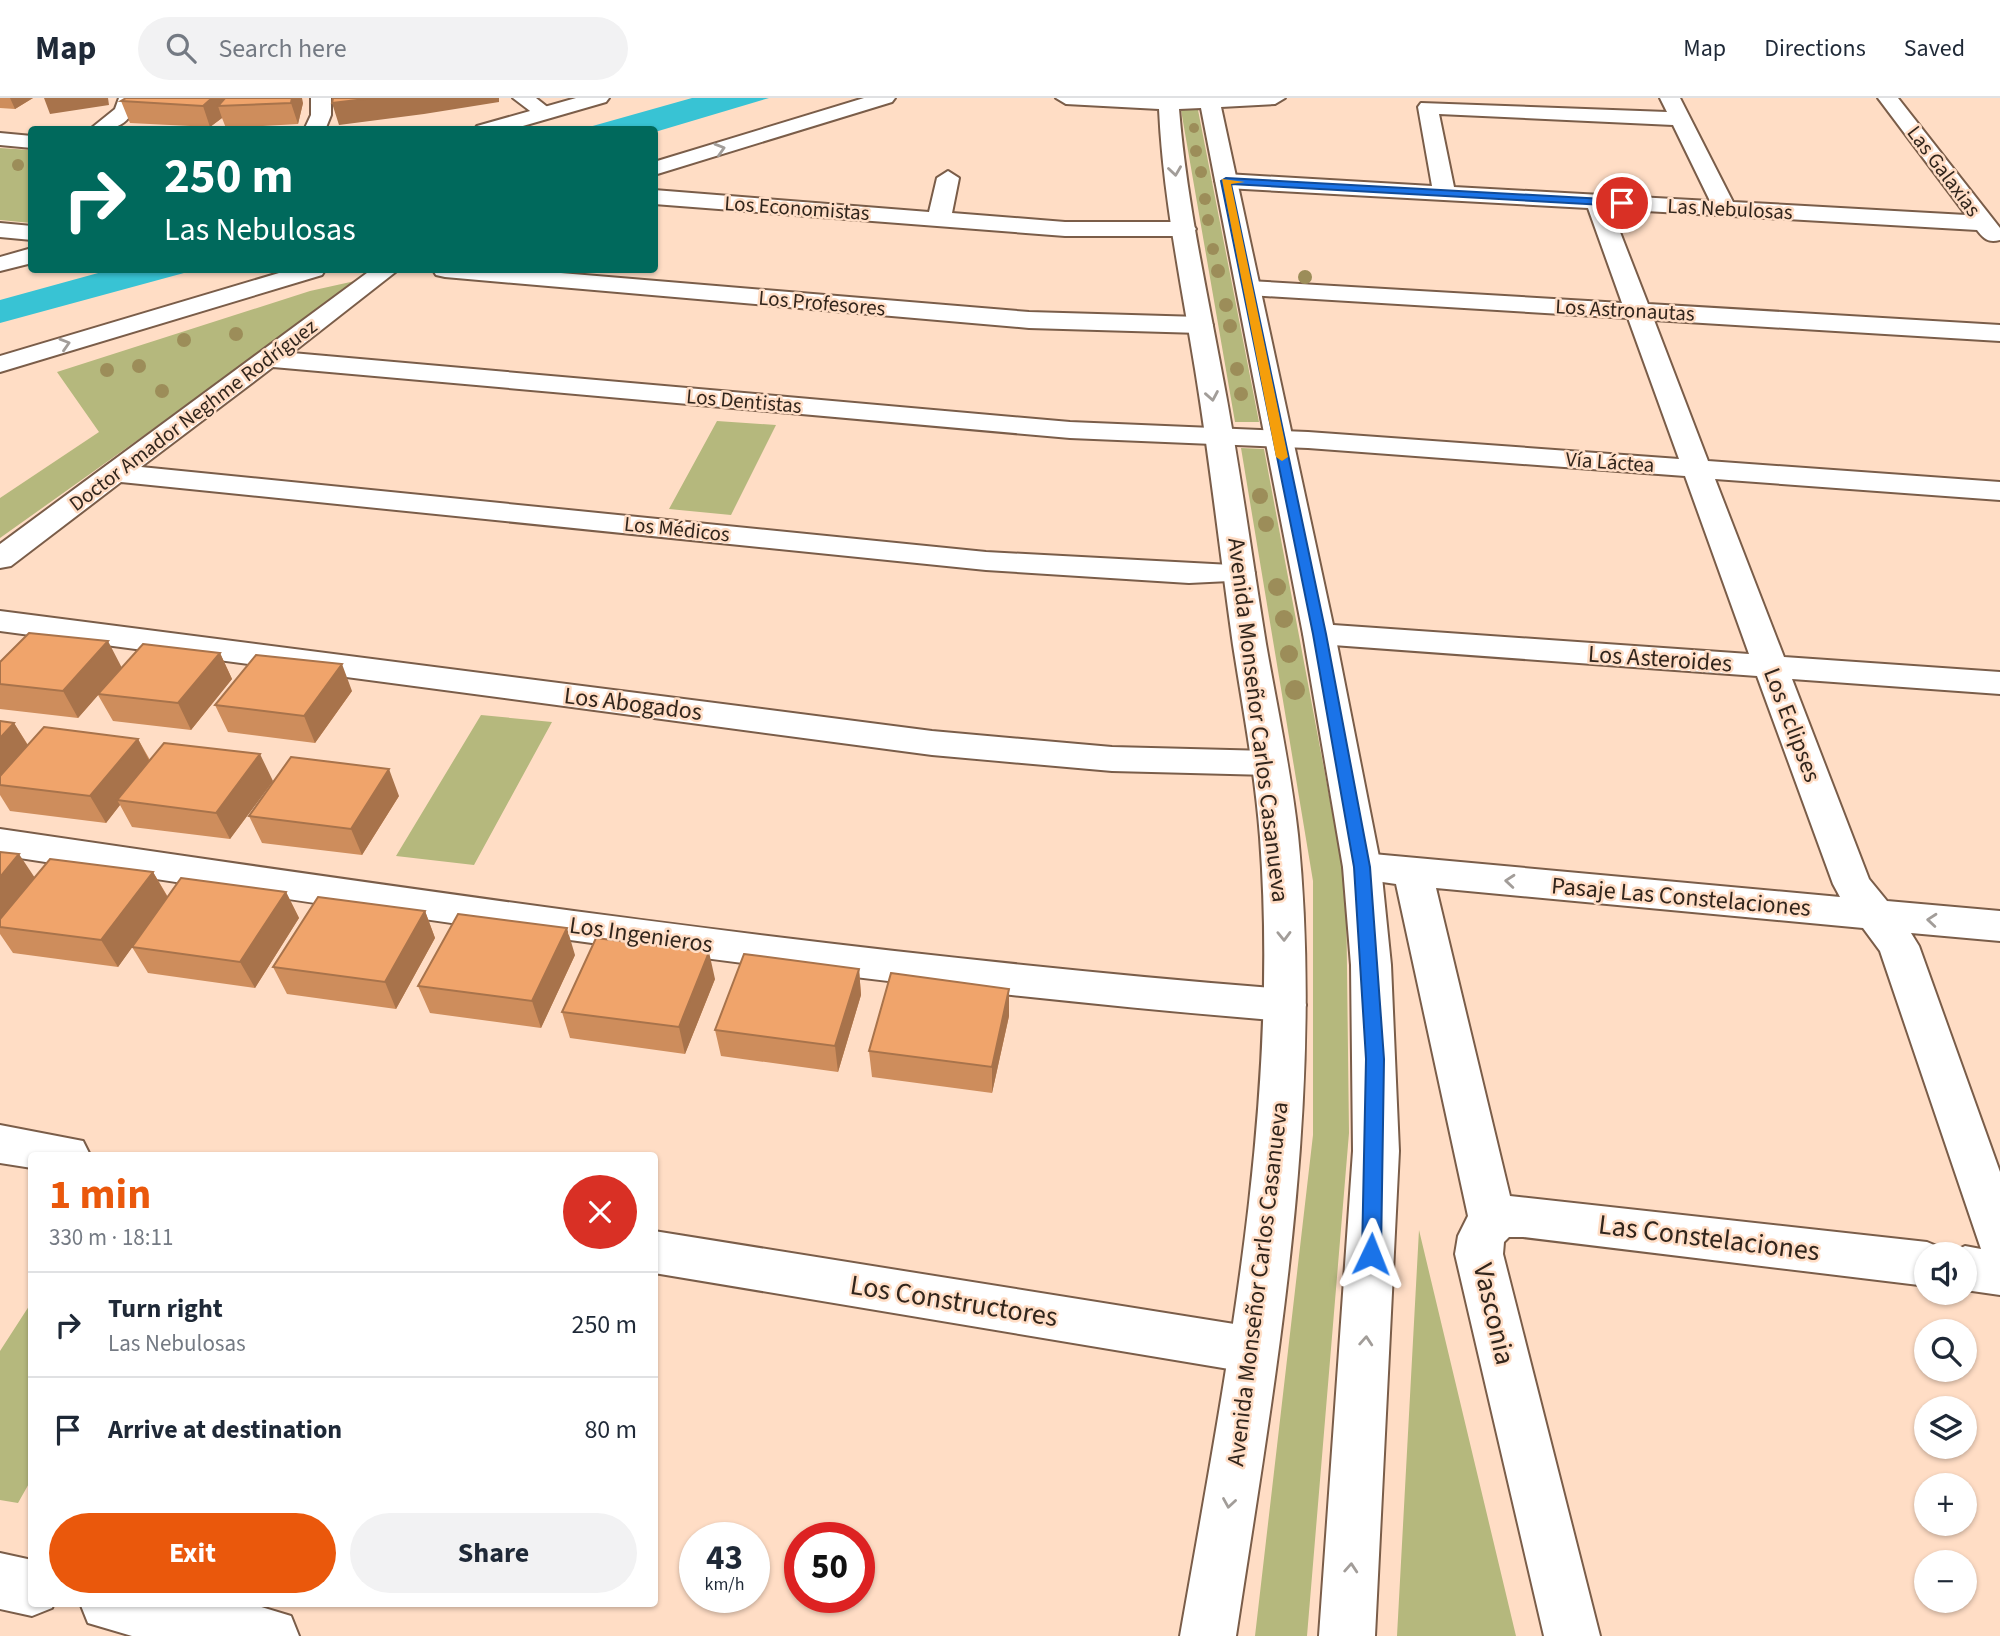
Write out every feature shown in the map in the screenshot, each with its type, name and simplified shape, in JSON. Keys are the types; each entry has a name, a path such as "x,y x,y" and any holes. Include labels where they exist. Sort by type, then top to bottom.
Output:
{"street":[{"path":"105,126 124,112 129,98"},
{"path":"316,126 321,115 321,98"},
{"path":"523,98 545,113"},
{"path":"498,126 599,98"},
{"path":"658,168 885,98"},
{"path":"1066,98 1210,103 1275,98"},
{"path":"1670,98 1725,209"},
{"name":"Las Galaxias","path":"1888,98 2000,244"},
{"name":"Avenida Monseñor Carlos Casanueva","path":"1168,101 1184,229 1219,436 1279,837 1285,1005 1282,1107 1253,1350 1208,1636"},
{"path":"1210,103 1319,634 1362,867 1371,979 1376,1151 1347,1636"},
{"path":"1444,193 1428,107 1681,119"},
{"path":"0,139 28,142"},
{"path":"939,219 948,178"},
{"name":"Las Nebulosas","path":"1226,181 1984,223"},
{"name":"Los Economistas","path":"658,197 1065,229 1184,229"},
{"name":"Los Eclipses","path":"1597,202 1852,884 1899,946 2000,1238"},
{"path":"0,230 28,233"},
{"path":"0,264 28,256"},
{"path":"0,364 303,273"},
{"name":"Doctor Amador Neghme Rodríguez","path":"0,559 382,273"},
{"name":"Los Profesores","path":"479,273 1028,320 1200,325"},
{"name":"Los Astronautas","path":"1249,288 2000,333"},
{"name":"Los Dentistas","path":"268,359 1056,428 1219,436"},
{"name":"Vía Láctea","path":"1219,436 1278,438 2000,491"},
{"name":"Los Médicos","path":"116,473 986,561 1189,574 1239,573"},
{"name":"Los Abogados","path":"0,621 932,743 1112,759 1269,763"},
{"name":"Los Asteroides","path":"1319,634 2000,683"},
{"name":"Los Ingenieros","path":"0,842 486,915 899,969 1057,987 1285,1005"},
{"name":"Pasaje Las Constelaciones","path":"1362,867 2000,926"},
{"path":"1413,872 1492,1221"},
{"path":"0,1144 49,1152"},
{"name":"Las Constelaciones","path":"1492,1221 1506,1216 1545,1218 1914,1262"},
{"name":"Vasconia","path":"1492,1221 1483,1230 1478,1241 1479,1254 1572,1636"},
{"name":"Los Constructores","path":"658,1253 1253,1350"},
{"path":"1977,1270 2000,1273"},
{"path":"0,1581 28,1586"},
{"path":"128,1607 271,1636"}],"green space":[{"path":"1181,110 1198,110 1259,422 1235,422"},
{"path":"0,148 28,150 28,223 0,220"},
{"path":"364,279 0,538 0,498 99,432 57,372 310,291"},
{"path":"717,421 776,425 731,515 669,509"},
{"path":"1241,448 1264,449 1346,886 1349,1133 1307,1636 1255,1636 1313,1135 1313,881"},
{"path":"481,715 552,722 474,865 396,856"},
{"path":"1419,1230 1516,1636 1397,1636"},
{"path":"28,1308 28,1485 18,1503 0,1500 0,1351"}],"water":[{"path":"692,98 769,98 658,131 658,126 593,126"},
{"path":"98,273 184,273 0,323 0,300"}],"building":[{"path":"126,98 212,98 203,106 121,101"},
{"path":"225,98 292,98 291,103 218,106"},
{"path":"333,98 374,98 332,103"},
{"path":"29,633 108,641 63,691 0,684 0,662"},
{"path":"143,644 220,653 178,703 98,694"},
{"path":"256,655 342,664 304,716 215,705"},
{"path":"0,721 14,723 0,738"},
{"path":"44,727 138,739 90,796 0,785 0,776"},
{"path":"164,743 260,754 216,813 117,800"},
{"path":"291,757 389,769 351,829 249,816"},
{"path":"0,852 19,854 0,877"},
{"path":"50,859 153,872 101,940 0,927 0,919"},
{"path":"181,878 286,892 240,962 132,947"},
{"path":"318,897 425,911 385,982 273,967"},
{"path":"458,914 567,928 532,1001 418,986"},
{"path":"596,938 709,952 679,1027 562,1012"},
{"path":"744,954 859,969 835,1046 715,1030"},
{"path":"891,973 1009,989 992,1067 869,1051"}],"slow traffic":[{"path":"1241,182 1226,181 1282,457"}],"route":[{"path":"1371,1254 1376,1151 1375,1059 1371,965 1362,867 1319,634 1226,181 1622,203"}]}
